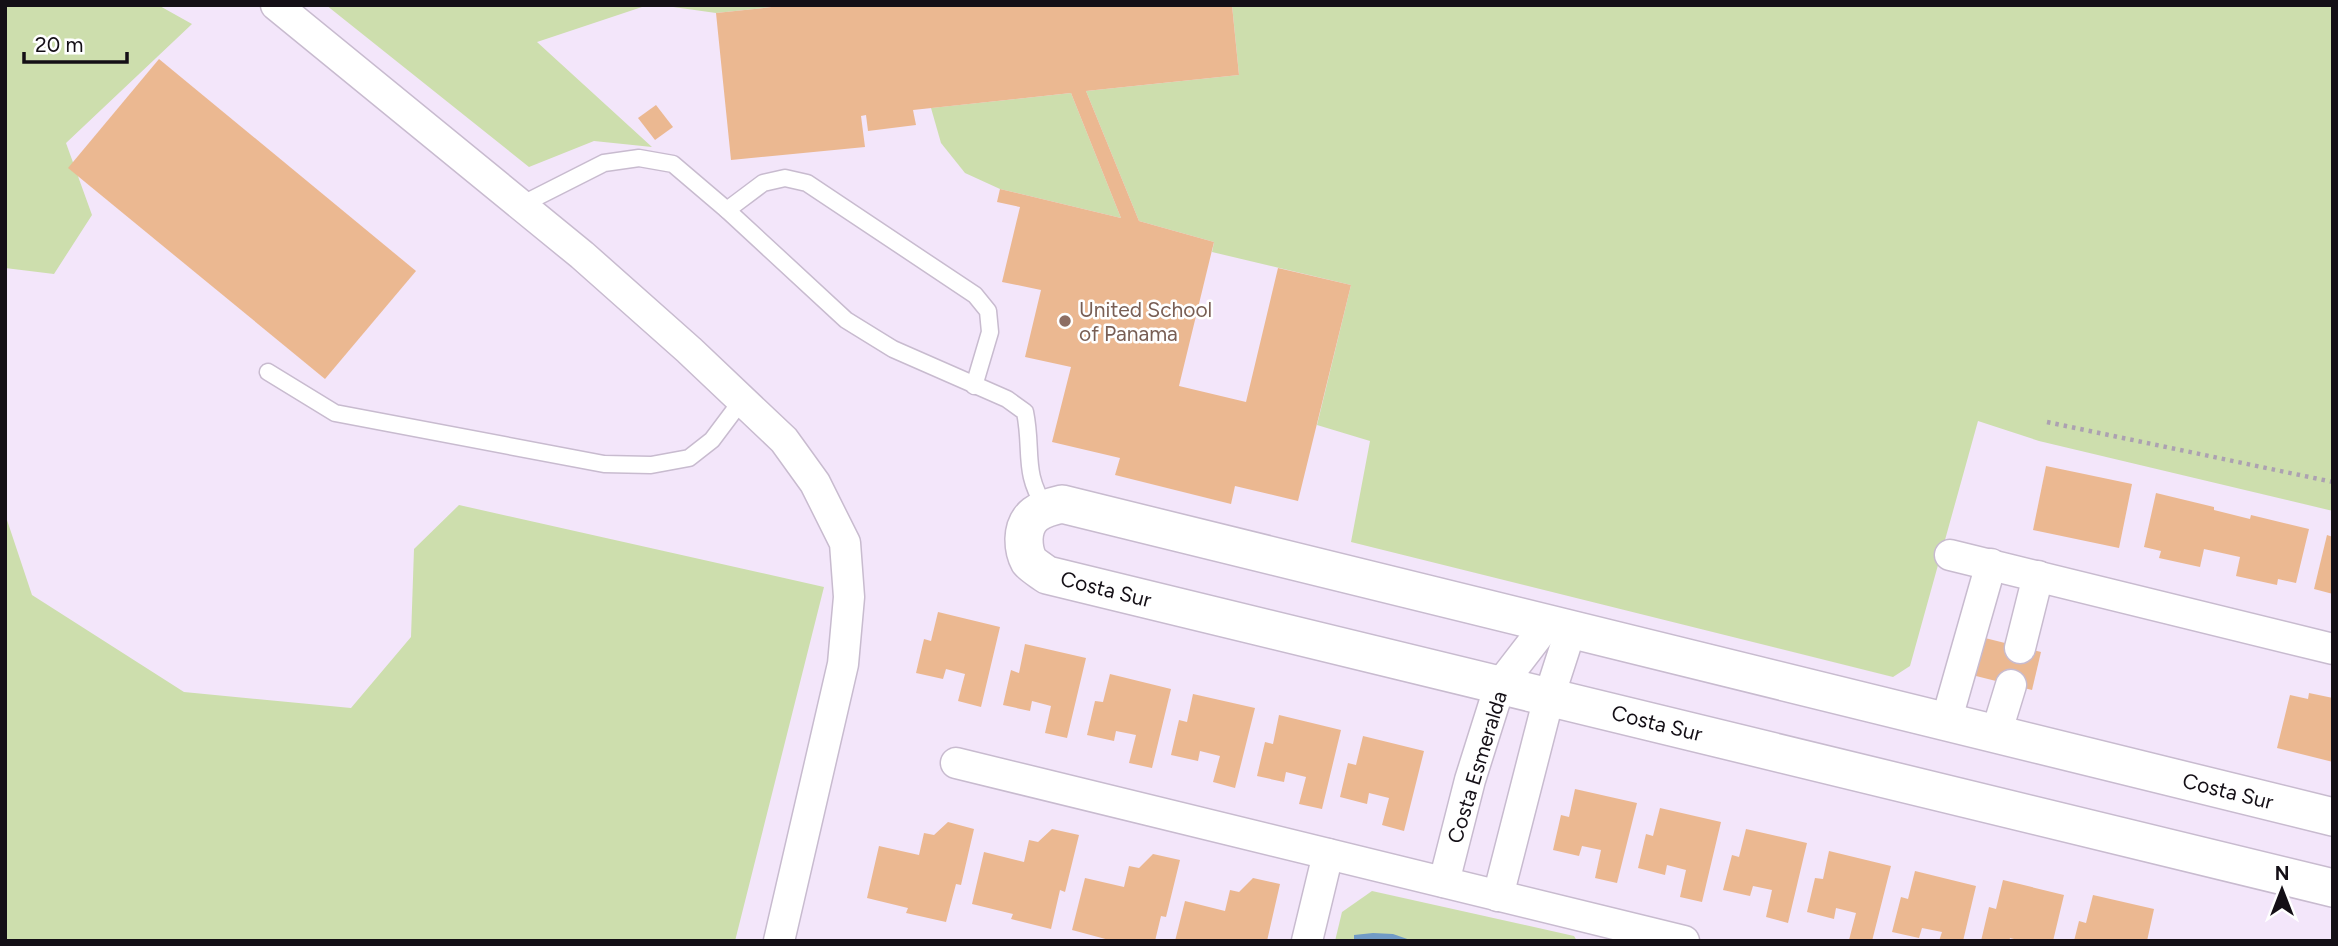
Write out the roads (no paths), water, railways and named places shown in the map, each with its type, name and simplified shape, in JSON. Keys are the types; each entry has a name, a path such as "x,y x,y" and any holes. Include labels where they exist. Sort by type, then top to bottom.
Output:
{"street":[{"path":"276,5 582,255 784,440 815,483 845,543 849,597 843,664 779,941"},
{"name":"Costa Sur","path":"2333,817 1062,504 1034,514 1025,527 1024,547 1030,562 1047,575 2333,888"},
{"path":"1950,555 2333,649"},
{"path":"1945,722 1991,564"},
{"path":"2020,648 2038,576"},
{"path":"1498,896 1549,697 1559,626"},
{"name":"Costa Esmeralda","path":"1444,882 1470,780 1500,685 1559,626"},
{"path":"1996,734 2011,685"},
{"path":"956,763 1444,882 1614,932 1684,941"},
{"path":"1307,941 1328,854"}],"lane":[{"path":"520,205 604,163 639,158 673,164 846,320 893,349 1007,399 1025,412 1029,432 1030,477 1035,493 1046,508"},
{"path":"727,210 763,183 785,178 807,183 975,295 988,311 990,332 974,386"},
{"path":"268,372 335,413 604,464 651,465 689,458 712,440 742,401"}],"water":[{"path":"1393,934 1413,941 1354,941 1354,935"}],"place":[{"name":"United School of Panama","path":"1065,321"}]}
